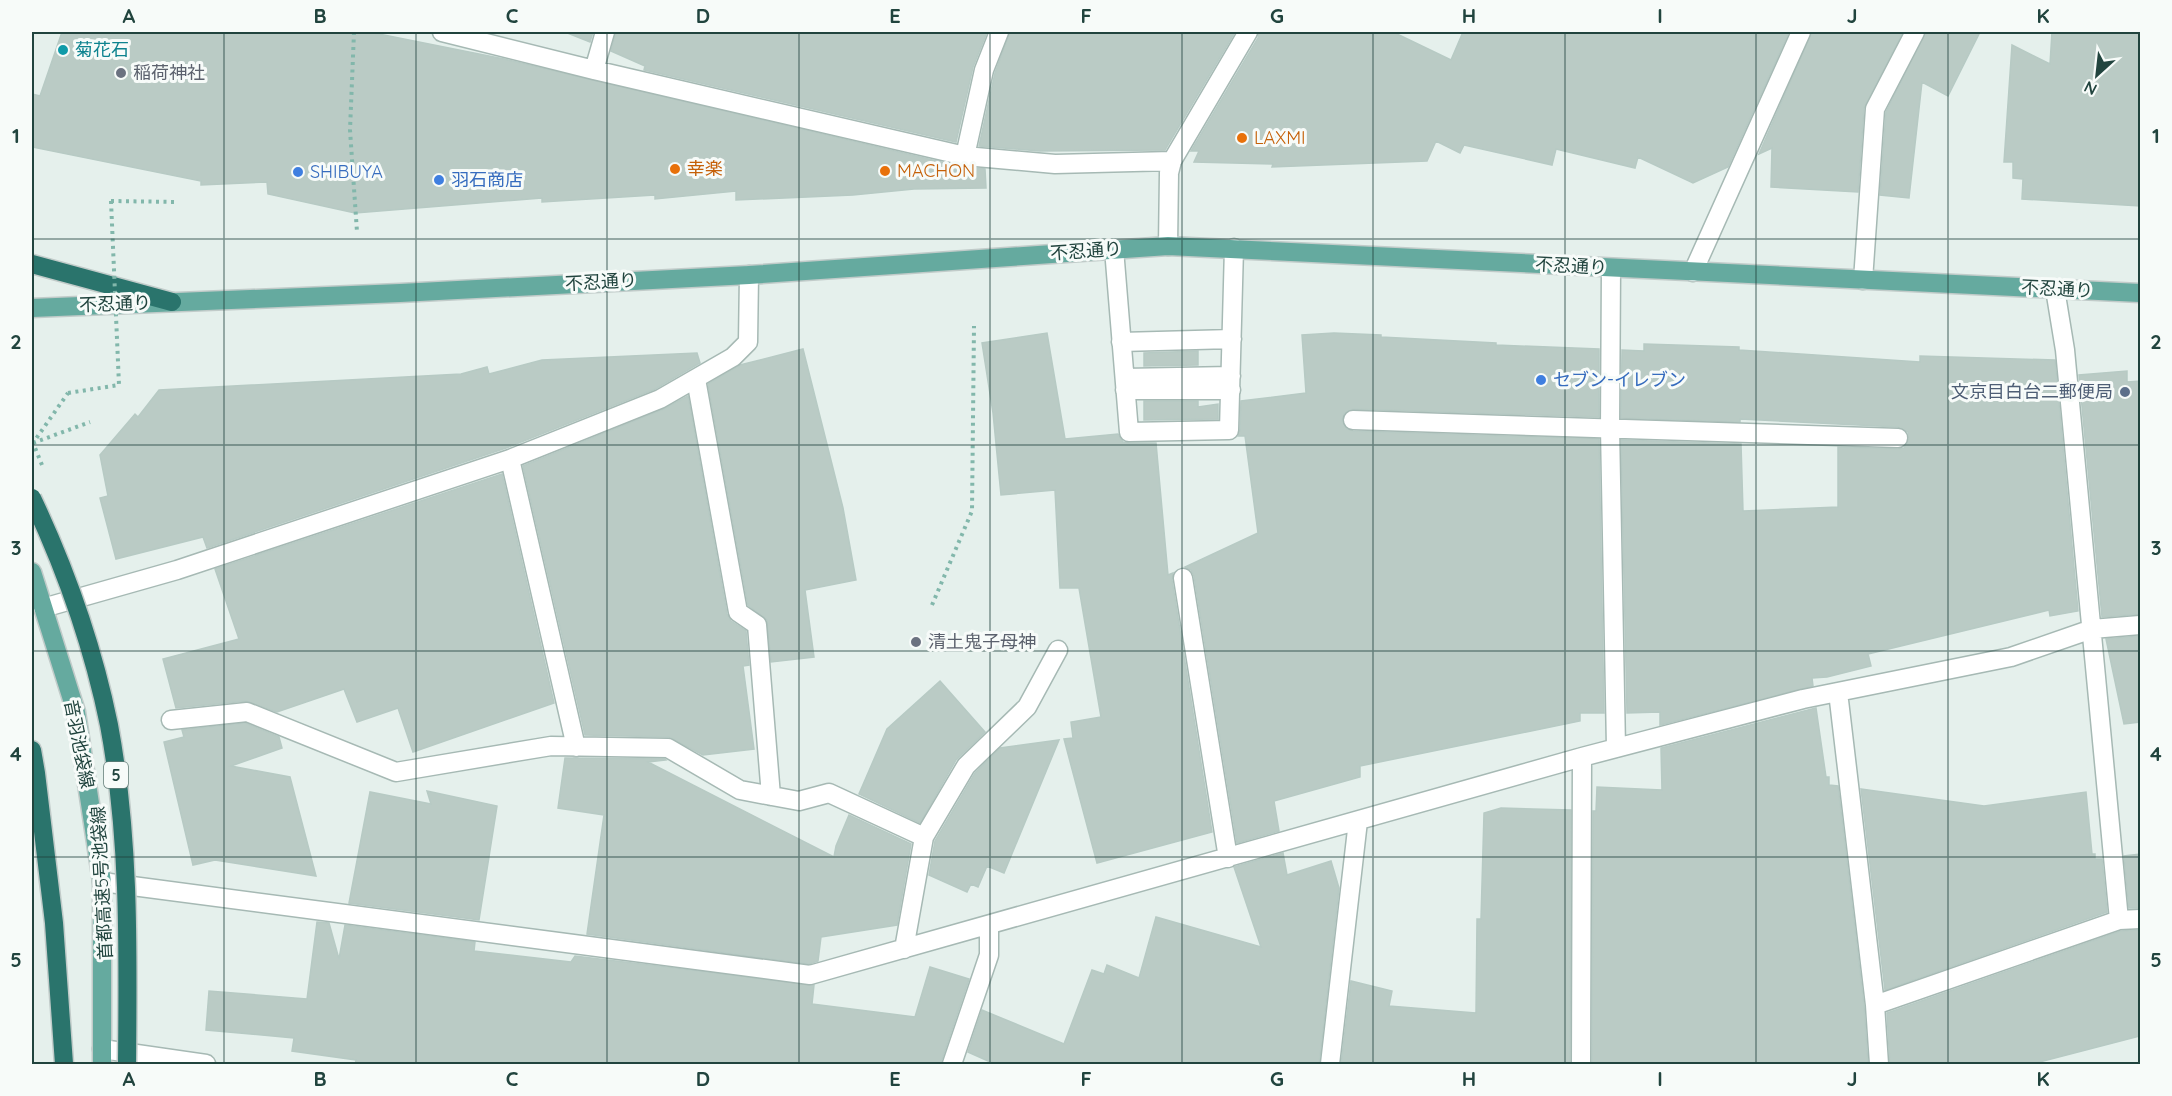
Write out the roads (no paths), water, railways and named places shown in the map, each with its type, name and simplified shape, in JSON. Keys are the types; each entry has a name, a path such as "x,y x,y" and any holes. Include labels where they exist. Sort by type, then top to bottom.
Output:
{"highway":[{"path":"32,264 172,302"},
{"name":"首都高速5号池袋線","path":"32,498 80,617 109,726 123,837 127,899 127,1065"},
{"path":"32,750 54,923 63,1065"}],"main road":[{"name":"不忍通り","path":"32,308 400,293 748,275 1168,246 2140,293"},
{"name":"音羽池袋線","path":"32,572 76,712 102,882 102,1057"}],"street":[{"path":"442,32 594,70 965,156 1055,164 1172,161"},
{"path":"594,70 605,32"},
{"path":"965,156 984,70 999,32"},
{"path":"1168,246 1169,173 1172,161 1248,32"},
{"path":"1693,272 1801,32"},
{"path":"1863,280 1875,109 1915,32"},
{"path":"1114,249 1129,432 1229,430 1234,248"},
{"path":"1611,268 1610,428 1616,748"},
{"path":"43,608 177,570 510,459 660,399 733,357 748,342 748,275"},
{"path":"2055,289 2065,350 2118,920"},
{"path":"1121,342 1232,339"},
{"path":"696,379 738,612 757,625 771,796"},
{"path":"1125,384 1231,383"},
{"path":"1353,420 1898,438"},
{"path":"510,459 576,747"},
{"path":"1183,578 1228,858"},
{"path":"102,882 810,975 1616,748 1803,699 2011,657 2092,629 2140,625"},
{"path":"904,949 924,837 966,766 1027,707 1058,650"},
{"path":"1838,692 1875,1005 1879,1065"},
{"path":"171,720 247,712 396,772 550,746 668,748 740,790 799,801 829,793 924,837"},
{"path":"1581,1065 1582,757"},
{"path":"1330,1065 1358,821"},
{"path":"1875,1005 2118,920 2140,919"},
{"path":"952,1065 989,955 989,924"},
{"path":"102,1057 206,1065"}],"place":[{"name":"菊花石","path":"63,50"},
{"name":"稲荷神社","path":"121,73"},
{"name":"LAXMI","path":"1242,138"},
{"name":"幸楽","path":"675,169"},
{"name":"MACHON","path":"885,171"},
{"name":"SHIBUYA","path":"298,172"},
{"name":"羽石商店","path":"439,180"},
{"name":"セブン-イレブン","path":"1541,380"},
{"name":"文京目白台二郵便局","path":"2125,392"},
{"name":"清土鬼子母神","path":"916,642"}]}
